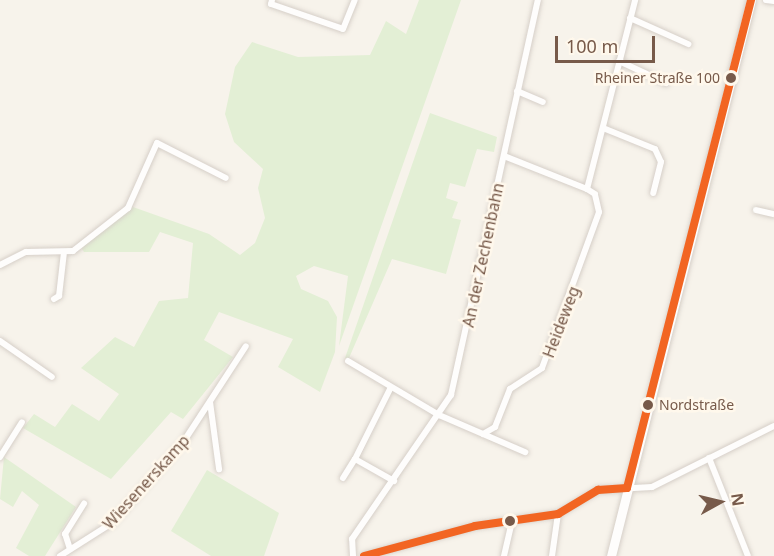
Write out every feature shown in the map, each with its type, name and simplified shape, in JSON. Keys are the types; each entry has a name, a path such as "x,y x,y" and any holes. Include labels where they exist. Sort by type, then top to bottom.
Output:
{"main road":[{"path":"611,556 751,0"}],"street":[{"path":"272,0 271,4 343,29 355,0"},
{"name":"An der Zechenbahn","path":"353,556 352,539 439,415 456,378 538,0"},
{"path":"504,156 587,189 635,0"},
{"path":"766,0 774,2"},
{"path":"630,18 688,44"},
{"path":"620,61 666,83"},
{"path":"517,91 543,102"},
{"path":"603,128 655,149 661,162 653,193"},
{"path":"1,262 26,252 73,251 128,208 157,143 225,178"},
{"name":"Heideweg","path":"483,434 495,427 510,389 535,376 554,346 599,212 595,194 587,189"},
{"path":"756,210 774,214"},
{"path":"54,299 59,296 64,252"},
{"path":"0,342 52,377"},
{"name":"Wiesenerskamp","path":"60,556 112,523 184,441 246,346"},
{"path":"348,361 439,415 525,452"},
{"path":"343,478 392,387"},
{"name":"Wiesenerskamp","path":"210,402 219,469"},
{"path":"1,453 22,423"},
{"path":"364,556 512,520 558,514 598,490 652,487 774,426"},
{"path":"710,458 748,556"},
{"path":"354,459 394,481"},
{"name":"Wiesenerskamp","path":"70,549 65,534 84,504"},
{"path":"552,556 558,514"},
{"path":"504,556 512,520"}],"green space":[{"path":"419,0 461,0 339,346 348,276 314,266 296,276 301,289 328,301 337,317 335,352 320,392 278,367 293,339 219,312 204,340 233,357 183,419 171,412 111,479 23,428 34,414 55,427 72,404 99,421 119,394 81,368 115,337 134,347 159,301 188,298 193,243 160,232 149,252 84,252 80,246 133,207 209,234 240,255 255,243 265,218 258,188 263,169 234,142 225,114 235,67 252,42 298,57 370,55 386,21 406,34"},
{"path":"430,113 497,137 494,152 477,149 465,187 450,183 446,198 458,202 452,218 461,220 446,274 392,259 349,358 345,358"},
{"path":"4,457 76,507 45,556 29,556 16,548 39,505 22,491 13,507 0,499"},
{"path":"207,470 279,513 264,556 211,556 171,531"}],"transit line":[{"path":"627,488 751,0"},
{"path":"364,556 475,526 558,514 598,490 627,488"}],"place":[{"name":"Rheiner Straße 100","path":"731,78"},
{"name":"Nordstraße","path":"648,405"}]}
